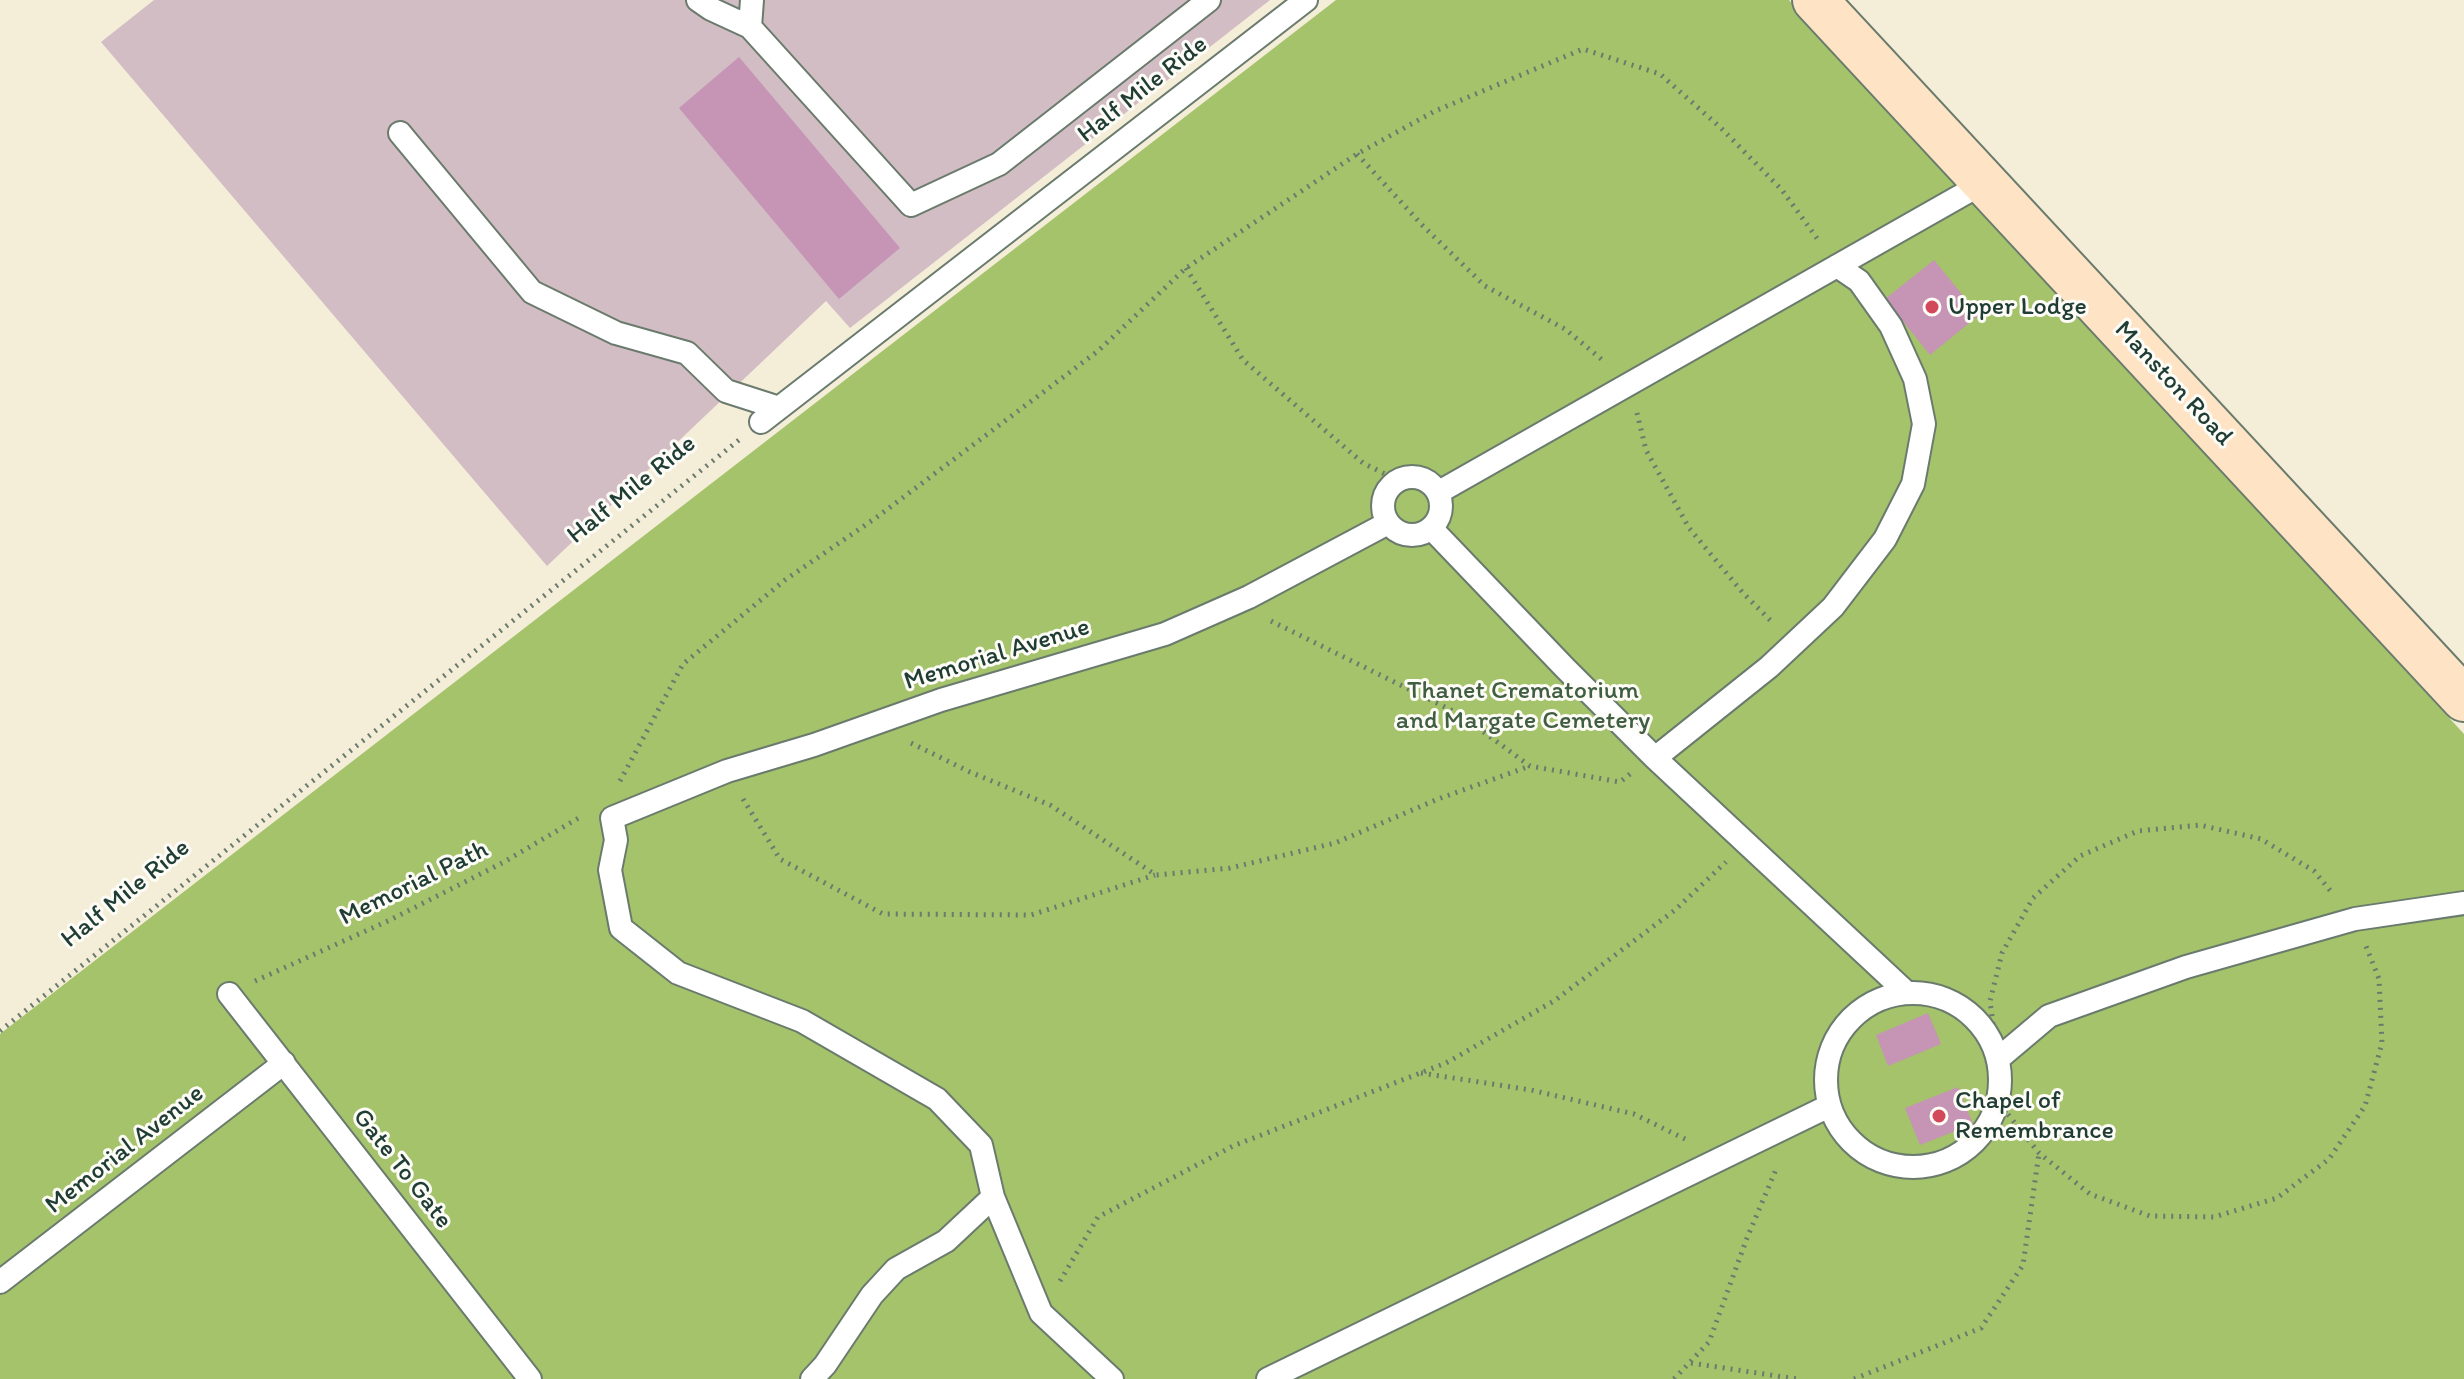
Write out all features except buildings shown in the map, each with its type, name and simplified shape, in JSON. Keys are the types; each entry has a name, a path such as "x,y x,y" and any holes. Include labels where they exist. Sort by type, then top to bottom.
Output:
{"street":[{"name":"Manston Road","path":"1815,0 2464,699"}],"lane":[{"path":"698,0 750,27 911,205 999,164 1209,0"},
{"path":"750,27 752,0"},
{"name":"Half Mile Ride","path":"770,415 1306,0"},
{"path":"400,133 532,292 616,333 687,353 726,391 770,415"},
{"path":"1439,492 1985,182"},
{"path":"1655,758 1769,667 1833,607 1885,539 1913,484 1924,424 1915,379 1891,326 1859,281 1837,266"},
{"path":"1415,476 1425,479 1439,492 1441,511 1431,528 1423,533 1404,534 1388,523 1383,514 1382,505 1389,487 1397,480 1415,476"},
{"name":"Memorial Avenue","path":"612,818 727,771 814,745 982,687 1165,634 1233,604 1388,523"},
{"path":"1431,528 1655,758 1907,993"},
{"path":"612,818 616,840 610,870 621,928 678,973 802,1021 937,1099 981,1145 993,1197 1041,1313 1112,1379"},
{"path":"1998,1059 2049,1016 2186,967 2355,919 2464,903"},
{"path":"1907,993 1938,996 1965,1009 1986,1031 1998,1059 1998,1102 1987,1128 1968,1149 1943,1163 1915,1168 1887,1164 1862,1151 1842,1131 1829,1106 1826,1080 1830,1054 1841,1031 1859,1012 1882,999 1907,993"},
{"name":"Gate To Gate","path":"229,994 530,1379"},
{"name":"Memorial Avenue","path":"0,1282 284,1063"},
{"path":"1268,1379 1829,1106"},
{"path":"812,1379 825,1365 872,1295 896,1269 946,1241 993,1197"}],"path":[{"path":"612,818 619,783 683,664 785,580 877,517 1098,351 1186,268 1357,154 1435,111 1583,49 1660,74 1721,128 1782,190 1837,266"},
{"path":"1357,154 1423,226 1485,286 1565,329 1629,383 1646,450 1689,528 1743,593 1794,644"},
{"path":"1186,268 1243,360 1363,463 1397,480"},
{"name":"Half Mile Ride","path":"0,1031 770,415"},
{"path":"1233,604 1459,714 1530,766 1620,782 1655,758"},
{"path":"872,724 970,772 1050,805 1156,875"},
{"path":"727,771 780,859 883,914 1031,915 1156,875 1230,868 1335,843 1438,799 1530,766"},
{"name":"Memorial Path","path":"229,994 390,920 504,862 588,812 612,818"},
{"path":"1998,1059 1990,1001 2002,953 2033,898 2080,856 2138,831 2200,825 2261,839 2314,871 2355,919 2379,979 2382,1043 2365,1106 2329,1159 2277,1198 2214,1217 2150,1216 2090,1194 2039,1153 1998,1102"},
{"path":"1041,1313 1098,1217 1233,1146 1446,1063 1554,1001 1675,910 1746,843"},
{"path":"1421,1073 1531,1090 1634,1114 1722,1157"},
{"path":"1674,1379 1709,1342 1747,1238 1796,1122"},
{"path":"1854,1379 1981,1328 2023,1265 2039,1153"},
{"path":"1690,1362 1758,1376 1797,1379"}],"shaded area":[{"path":"154,0 1270,0 850,328 826,301 547,566 101,42"}],"green space":[{"name":"Thanet Crematorium and Margate Cemetery","path":"1336,0 1789,0 2464,734 2464,1379 0,1379 0,1034"}],"place":[{"name":"Upper Lodge","path":"1932,307"},
{"name":"Chapel of Remembrance","path":"1939,1116"}]}
